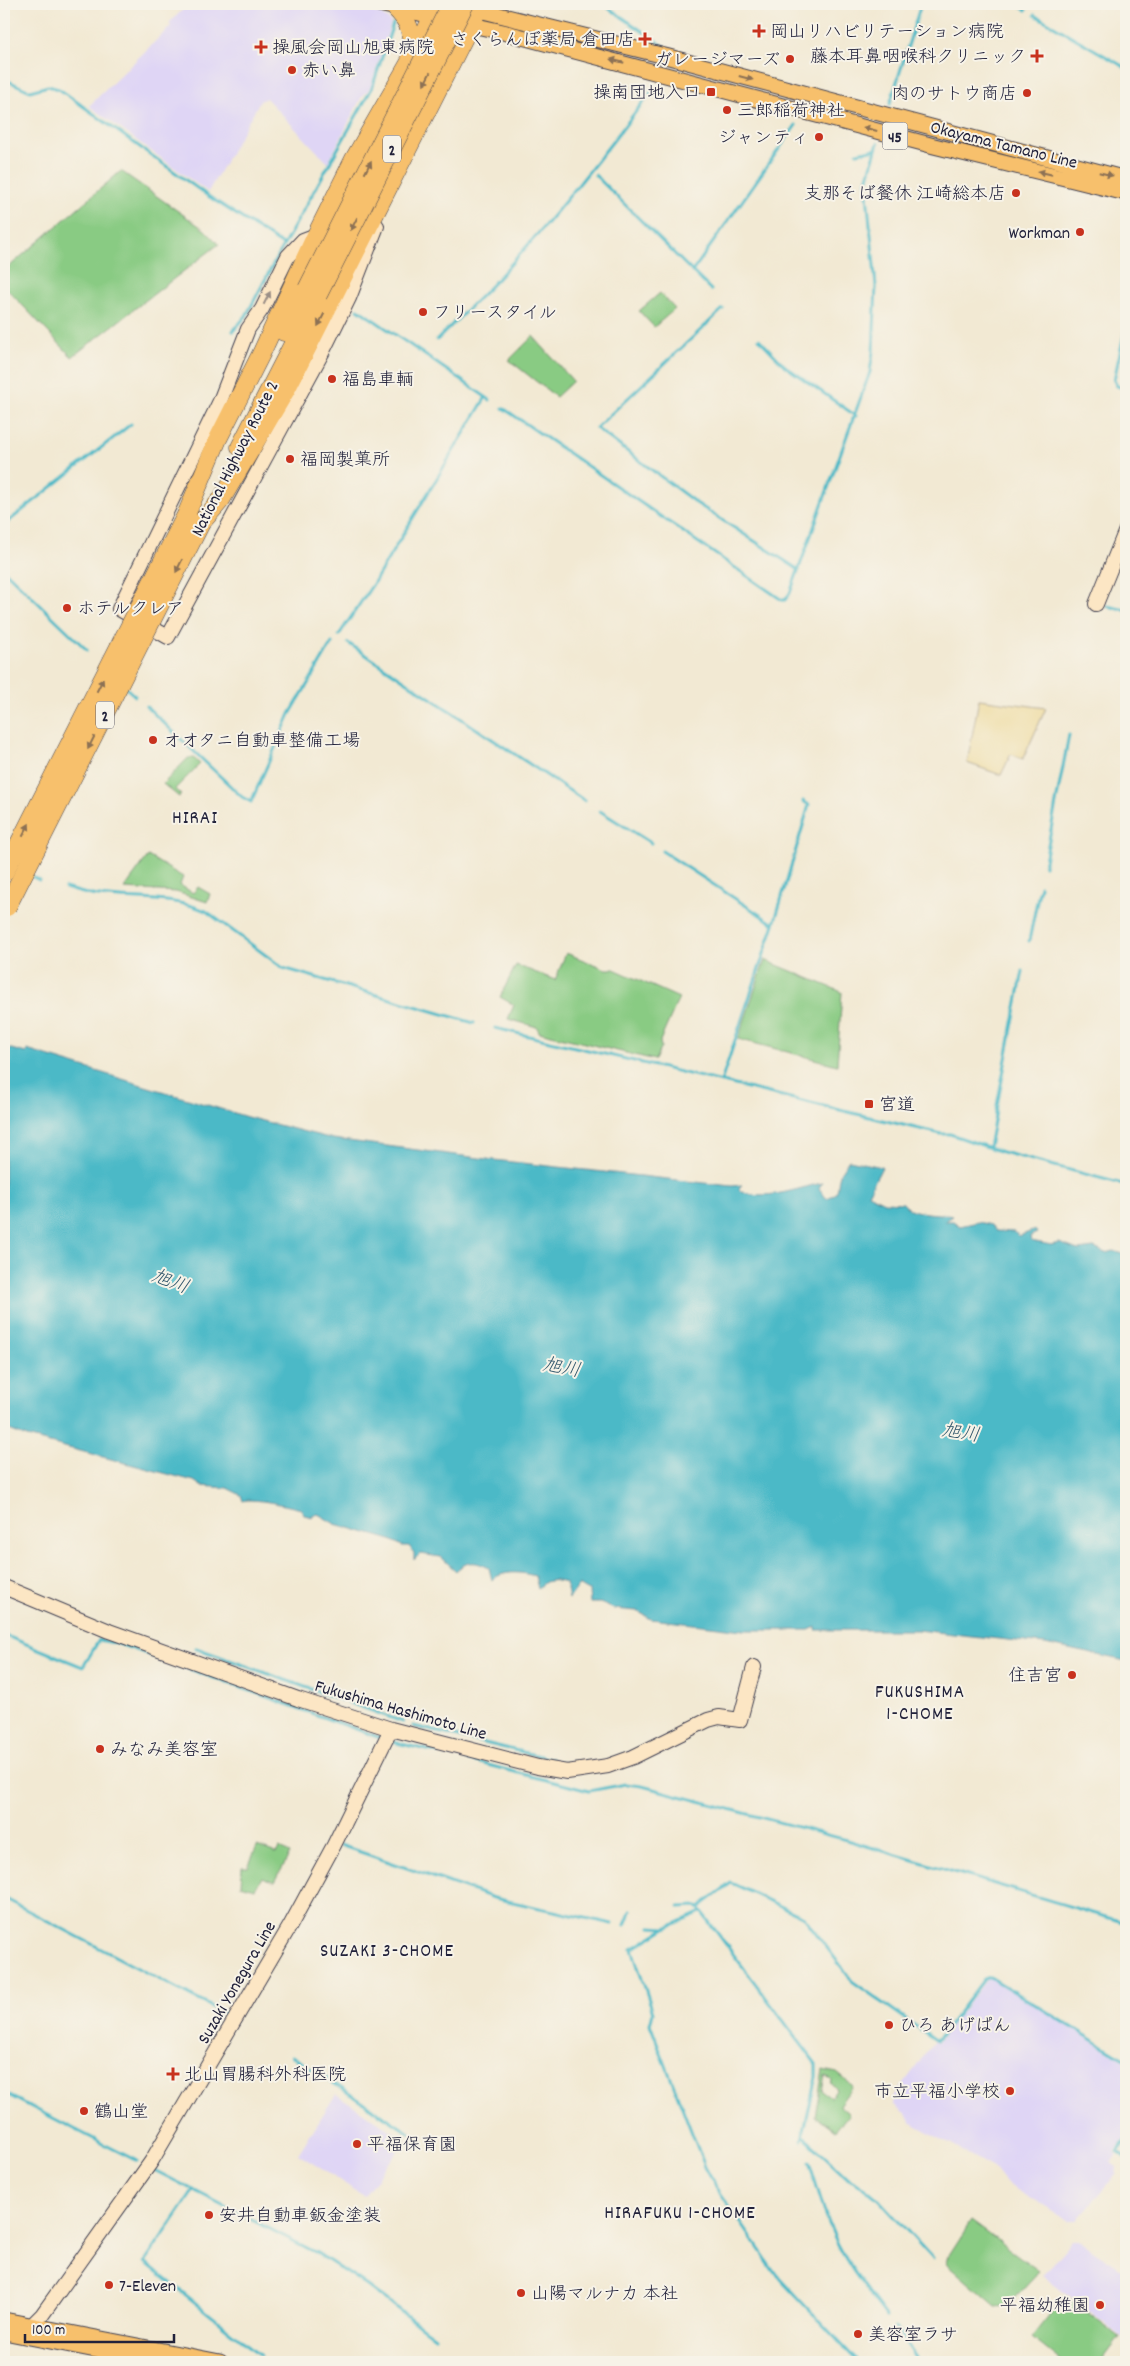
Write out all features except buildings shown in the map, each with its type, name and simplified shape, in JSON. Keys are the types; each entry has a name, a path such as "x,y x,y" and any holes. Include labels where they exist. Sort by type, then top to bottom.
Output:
{"highway":[{"name":"National Highway Route 2","path":"327,294 451,4"},
{"path":"387,6 403,16 412,33 410,59"},
{"path":"194,518 223,428 280,315 316,235 354,159 419,46 435,10"},
{"name":"National Highway Route 2","path":"4,873 194,518 327,294 474,10"},
{"path":"327,294 400,168 474,10"},
{"name":"National Highway Route 2","path":"4,914 194,518"}],"main road":[{"name":"Okayama Tamano Line","path":"451,4 1126,179"},
{"name":"Okayama Tamano Line","path":"387,6 435,10 474,10 664,73 925,144 1126,193"},
{"path":"316,235 303,240 288,256 262,309 242,340 220,401 119,609 168,638 216,551 254,475 306,385 327,294"},
{"path":"223,428 225,413 257,348 250,342 242,340"},
{"path":"1096,604 1126,530"},
{"name":"Fukushima Hashimoto Line","path":"4,1587 109,1631 391,1729 538,1767 567,1772 585,1771 633,1757 708,1720 719,1717 740,1720 754,1667"},
{"name":"Suzaki Yonegura Line","path":"20,2335 34,2325 151,2162 290,1926 342,1828 391,1729"},
{"path":"4,2320 220,2362"},
{"path":"4,2332 156,2362"}],"shaded area":[{"path":"189,4 340,4 380,14 388,19 391,23 370,88 361,98 328,163 266,98 260,101 208,192 89,106 171,26 169,23"},
{"path":"990,1978 1126,2062 1126,2137 1114,2152 1117,2155 1111,2162 1117,2166 1116,2175 1076,2221 1068,2221 1004,2182 993,2168 910,2122 906,2114 894,2105 893,2098 935,2041 938,2043 986,1980"},
{"path":"336,2094 406,2140 364,2196 298,2154"},
{"path":"1073,2241 1079,2241 1126,2272 1126,2340 1043,2275"}],"green space":[{"path":"121,171 205,230 219,244 72,357 4,286 4,271"},
{"path":"660,293 675,309 654,327 639,311"},
{"path":"533,336 573,381 556,397 509,360"},
{"path":"188,758 194,758 200,764 175,789 181,795 179,797 163,784"},
{"path":"148,856 183,877 180,885 193,893 198,887 210,894 207,902 176,892 124,889"},
{"path":"566,953 606,969 614,969 679,998 660,1041 661,1047 655,1060 539,1032 537,1027 508,1019 514,1005 500,997 516,965 555,980"},
{"path":"765,960 842,992 837,1065 738,1039"},
{"path":"257,1846 276,1853 279,1848 290,1853 275,1882 262,1877 255,1889 241,1885 242,1867 248,1867"},
{"path":"823,2070 837,2073 853,2086 839,2105 849,2114 835,2131 815,2116","holes":["825,2076 832,2079 831,2084 837,2089 831,2097 822,2091"]},
{"path":"971,2221 1039,2271 1007,2306 996,2307 946,2263 947,2258"},
{"path":"1065,2296 1120,2337 1101,2362 1062,2362 1032,2338"}],"sand":[{"path":"979,699 1046,708 1023,759 1011,754 1001,775 967,763"}],"water":[{"name":"旭川","path":"4,1047 26,1053 27,1050 247,1117 333,1139 494,1160 732,1186 742,1185 739,1188 740,1191 761,1195 781,1193 822,1183 819,1188 826,1198 834,1194 838,1189 841,1173 849,1160 882,1167 868,1194 884,1202 903,1203 912,1210 919,1212 953,1216 945,1221 953,1221 960,1226 978,1222 991,1225 996,1231 1014,1232 1019,1236 1035,1230 1037,1233 1030,1236 1031,1241 1051,1245 1059,1243 1078,1250 1094,1248 1106,1253 1114,1251 1126,1255 1126,1661 1045,1644 917,1630 816,1630 816,1627 809,1630 744,1630 651,1619 637,1611 614,1609 600,1603 590,1603 589,1591 579,1585 569,1599 566,1583 547,1581 538,1589 535,1576 507,1573 492,1580 489,1568 480,1564 468,1563 456,1571 441,1557 420,1554 414,1560 414,1553 409,1546 402,1546 391,1540 335,1524 318,1514 312,1515 313,1517 304,1515 301,1509 288,1506 262,1501 243,1501 241,1495 227,1488 201,1486 194,1481 27,1437 4,1428"}],"waterway":[{"path":"603,4 664,46"},
{"path":"890,104 921,4"},
{"path":"1015,4 1026,10"},
{"path":"1035,15 1126,68"},
{"path":"233,331 246,316 372,88 393,24"},
{"path":"4,79 30,91 48,86 59,89 208,196 283,245"},
{"path":"437,340 493,283 540,231 651,92"},
{"path":"692,272 796,125"},
{"path":"503,408 782,600 785,600 790,593 870,372 873,352 876,286 866,184 878,143"},
{"path":"857,153 876,149"},
{"path":"595,175 711,290"},
{"path":"358,309 490,400"},
{"path":"723,309 596,428 696,503 799,570"},
{"path":"1126,325 1114,380 1117,386 1126,389"},
{"path":"759,339 785,366 856,416"},
{"path":"339,635 373,584 486,397"},
{"path":"4,525 131,424"},
{"path":"4,570 87,650"},
{"path":"1107,606 1126,610"},
{"path":"146,706 242,797 251,802 290,714 332,643"},
{"path":"348,643 585,801"},
{"path":"125,687 135,696"},
{"path":"1044,866 1069,735"},
{"path":"721,1082 774,924 809,805 803,801"},
{"path":"600,811 651,843"},
{"path":"662,851 774,924"},
{"path":"29,875 39,880"},
{"path":"1029,941 1040,886"},
{"path":"65,888 95,895 166,901 193,906 206,911 283,968 474,1023"},
{"path":"989,1147 1023,971"},
{"path":"495,1028 941,1134 950,1134 1002,1152 1126,1185"},
{"path":"4,1635 83,1667 99,1640 119,1644 381,1738"},
{"path":"196,1648 403,1722"},
{"path":"413,1726 552,1759"},
{"path":"393,1742 440,1753"},
{"path":"468,1760 589,1791 626,1784 642,1786 843,1839 1126,1923"},
{"path":"340,1845 494,1898 613,1924"},
{"path":"698,1908 731,1883 804,1917 852,1981 937,2041 984,1979 990,1977 1126,2060"},
{"path":"4,1898 231,2017"},
{"path":"679,1907 697,1906 816,2064 816,2077 802,2140"},
{"path":"625,1925 631,1910"},
{"path":"651,1927 666,1928 701,1912"},
{"path":"666,1928 632,1949 653,2012 650,2024 705,2167 715,2185 778,2277 858,2362"},
{"path":"292,2056 411,2134"},
{"path":"4,2093 137,2161"},
{"path":"804,2137 849,2179 865,2188 878,2199 933,2259"},
{"path":"1126,2140 1117,2152 1126,2159"},
{"path":"809,2162 836,2240 851,2268 887,2317"},
{"path":"152,2169 317,2253 367,2286 435,2337"},
{"path":"194,2190 145,2262 260,2355"},
{"path":"895,2327 919,2362"}],"place":[{"name":"岡山リハビリテーション病院","path":"759,31"},
{"name":"さくらんぼ薬局 倉田店","path":"645,39"},
{"name":"操風会岡山旭東病院","path":"261,47"},
{"name":"藤本耳鼻咽喉科クリニック","path":"1037,56"},
{"name":"ガレージマーズ","path":"790,59"},
{"name":"赤い鼻","path":"292,70"},
{"name":"操南団地入口","path":"711,92"},
{"name":"肉のサトウ商店","path":"1027,93"},
{"name":"三郎稲荷神社","path":"727,110"},
{"name":"ジャンティ","path":"819,137"},
{"name":"支那そば餐休 江崎総本店","path":"1016,193"},
{"name":"Workman","path":"1080,232"},
{"name":"フリースタイル","path":"423,312"},
{"name":"福島車輌","path":"332,379"},
{"name":"福岡製菓所","path":"290,459"},
{"name":"ホテルクレア","path":"67,608"},
{"name":"オオタニ自動車整備工場","path":"153,740"},
{"name":"宮道","path":"869,1104"},
{"name":"住吉宮","path":"1072,1675"},
{"name":"みなみ美容室","path":"100,1749"},
{"name":"ひろ あげぱん","path":"889,2025"},
{"name":"北山胃腸科外科医院","path":"173,2074"},
{"name":"市立平福小学校","path":"1010,2091"},
{"name":"鶴山堂","path":"84,2111"},
{"name":"平福保育園","path":"357,2144"},
{"name":"安井自動車鈑金塗装","path":"209,2215"},
{"name":"7-Eleven","path":"109,2285"},
{"name":"山陽マルナカ 本社","path":"521,2293"},
{"name":"平福幼稚園","path":"1100,2305"},
{"name":"美容室ラサ","path":"858,2334"}],"district":[{"name":"HIRAI","path":"195,816"},
{"name":"FUKUSHIMA 1-CHOME","path":"920,1701"},
{"name":"SUZAKI 3-CHOME","path":"387,1949"},
{"name":"HIRAFUKU 1-CHOME","path":"680,2211"}]}
